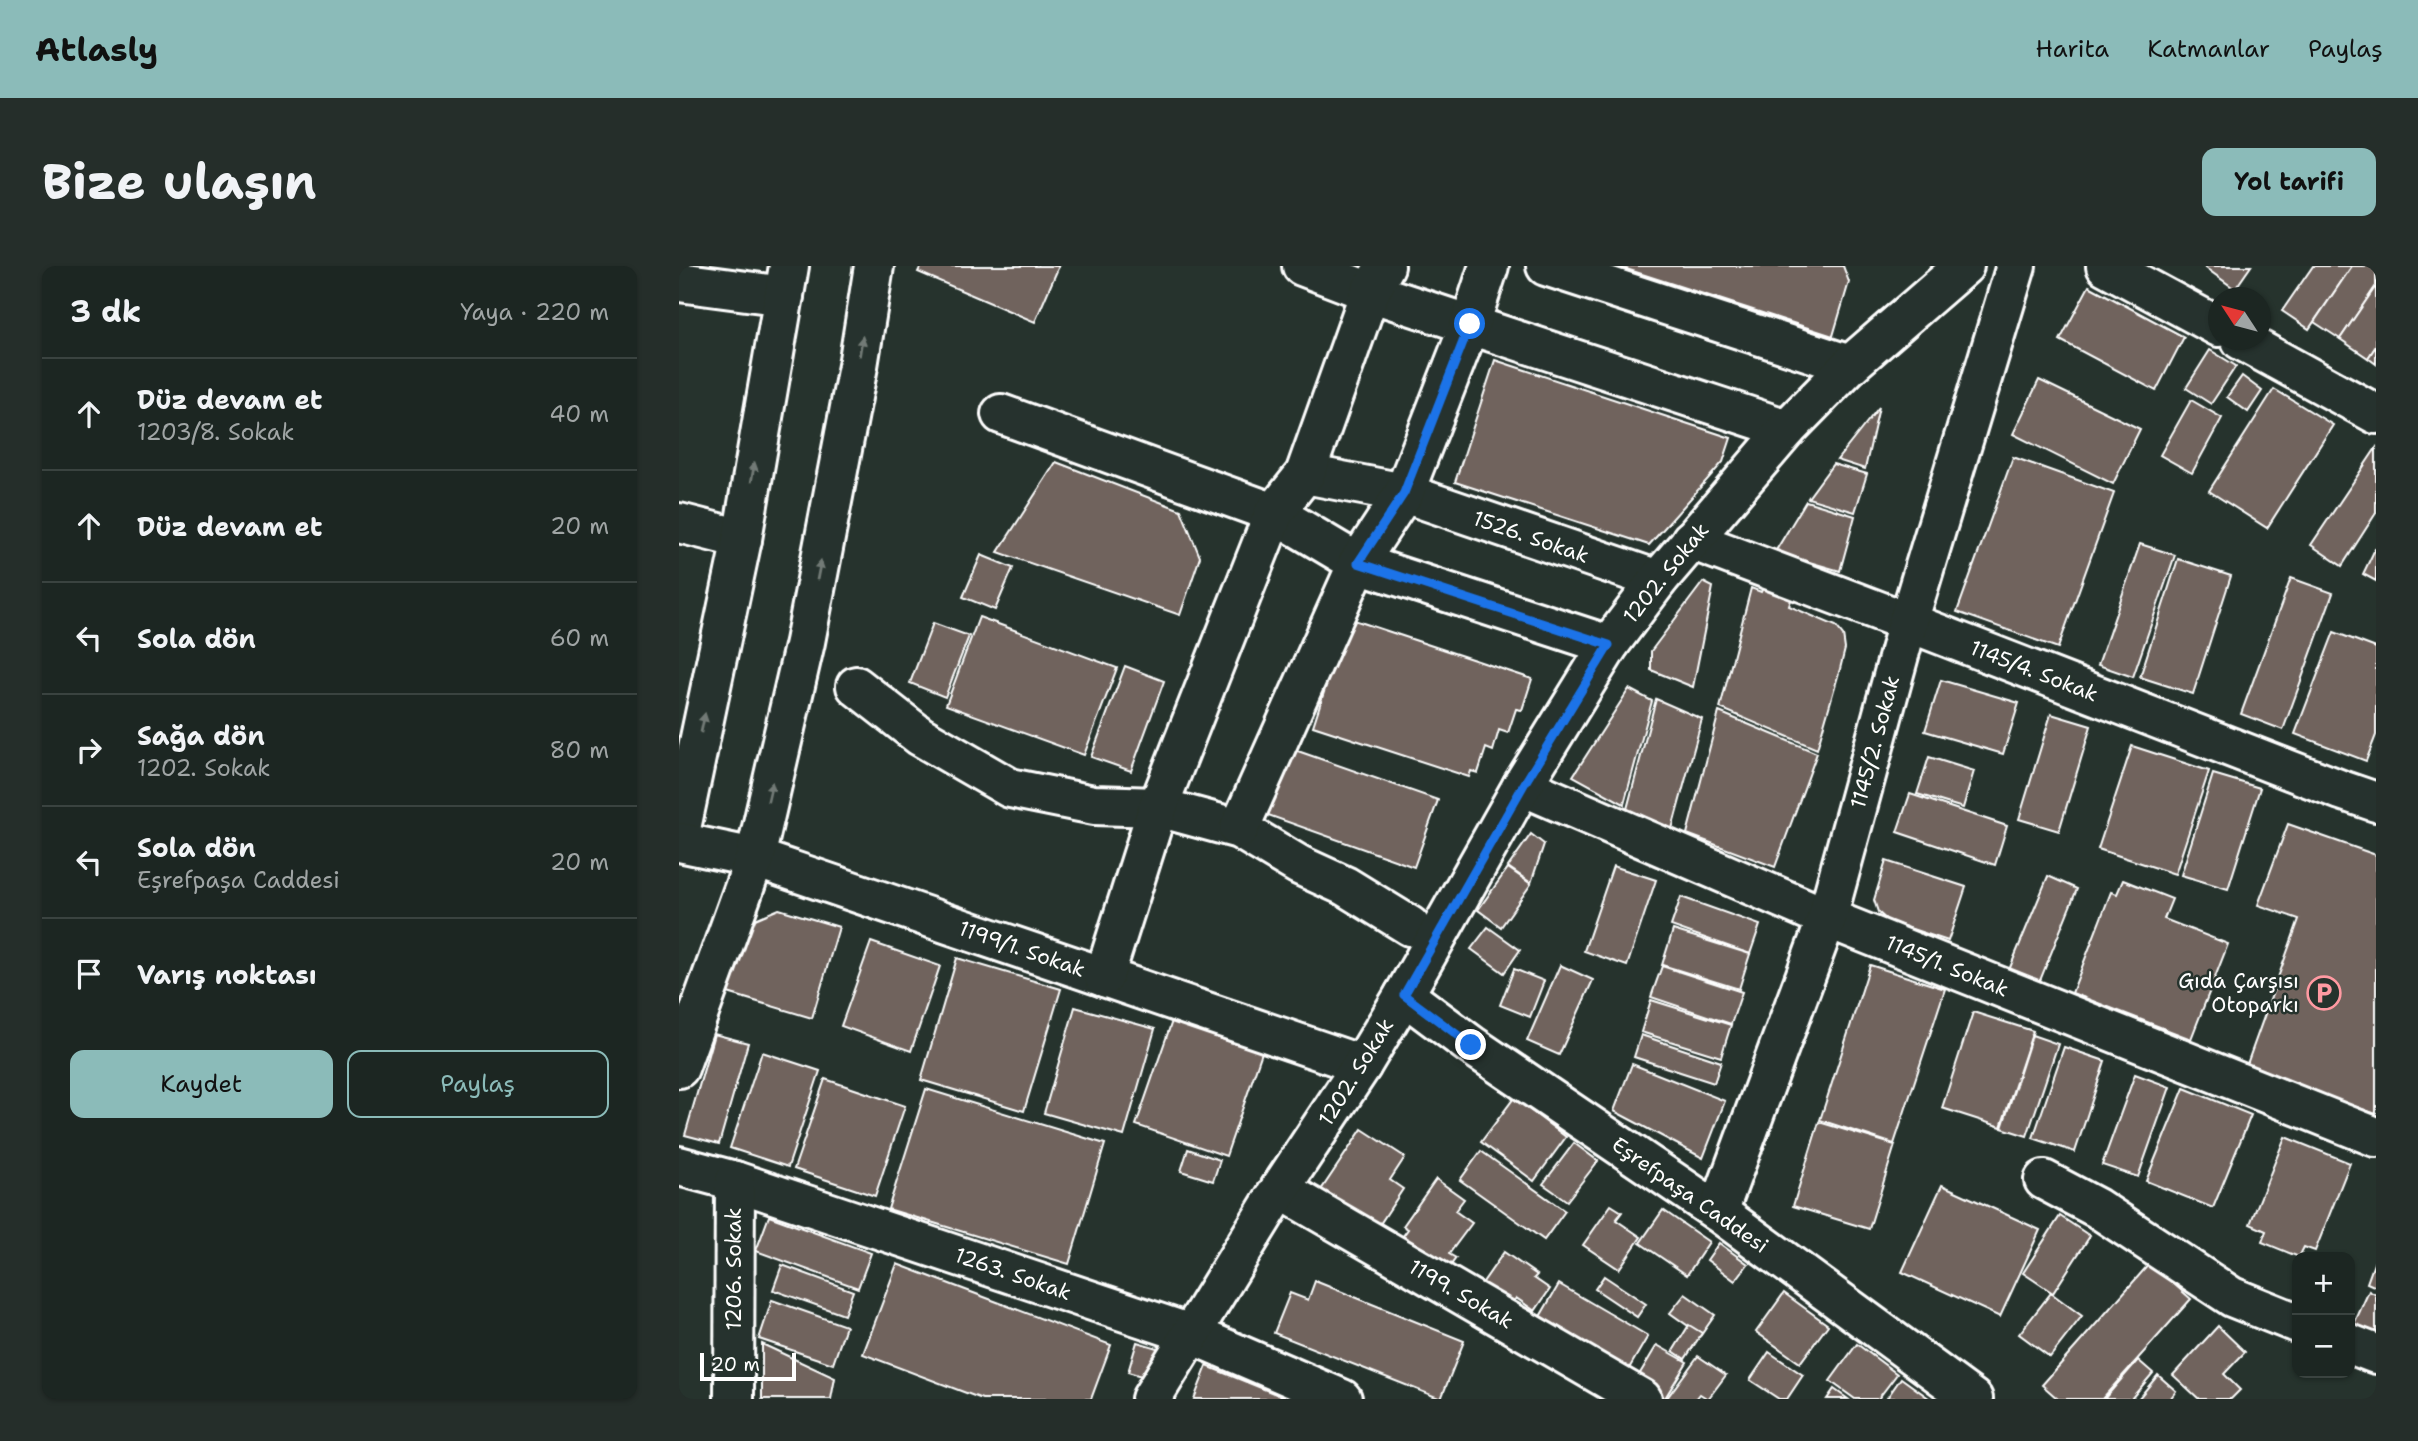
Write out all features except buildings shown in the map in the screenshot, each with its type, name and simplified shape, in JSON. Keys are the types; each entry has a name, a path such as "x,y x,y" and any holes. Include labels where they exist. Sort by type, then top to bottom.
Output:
{"street":[{"path":"679,1068 755,858 805,642 858,366 874,266"},
{"path":"1302,266 1377,279 1470,324 1787,429"},
{"path":"1239,829 1358,563 1404,493 1470,324 1489,266"},
{"path":"1546,266 1850,365"},
{"name":"1202. Sokak","path":"1151,1399 1280,1189 1362,1065 1523,786 1609,645 1658,580 1787,429 1850,365 1964,266"},
{"name":"1145/2. Sokak","path":"1718,1212 1826,918 1908,621 2016,266"},
{"path":"2106,266 2208,322"},
{"path":"1104,977 1158,807 1274,513 1305,474 1377,279"},
{"path":"679,282 786,281 742,539 679,840"},
{"path":"2259,350 2376,414"},
{"path":"1001,414 1274,513 1358,563 1609,645"},
{"name":"1526. Sokak","path":"1305,474 1404,493 1658,580"},
{"path":"679,523 742,539"},
{"name":"1145/4. Sokak","path":"1691,540 2376,802"},
{"path":"856,686 920,736 1010,788 1094,805 1158,807 1239,829 1299,865 1345,886 1410,926"},
{"name":"1145/1. Sokak","path":"1523,786 1826,918 2376,1137"},
{"name":"1199/1. Sokak","path":"679,840 755,858 1362,1065"},
{"name":"Eşrefpaşa Caddesi","path":"1404,995 1471,1045 1718,1212 1973,1399"},
{"name":"1263. Sokak","path":"679,1166 735,1181 1191,1334 1342,1399"},
{"path":"2044,1180 2097,1208 2231,1297 2292,1321"},
{"name":"1206. Sokak","path":"734,1399 735,1181"},
{"name":"1199. Sokak","path":"1280,1189 1641,1399"},
{"path":"2355,1346 2376,1354"}],"place":[{"name":"Gıda Çarşısı Otoparkı","path":"2324,993"}],"route":[{"path":"1470,324 1404,493 1358,563 1609,645 1523,786 1404,995 1471,1045"}]}
